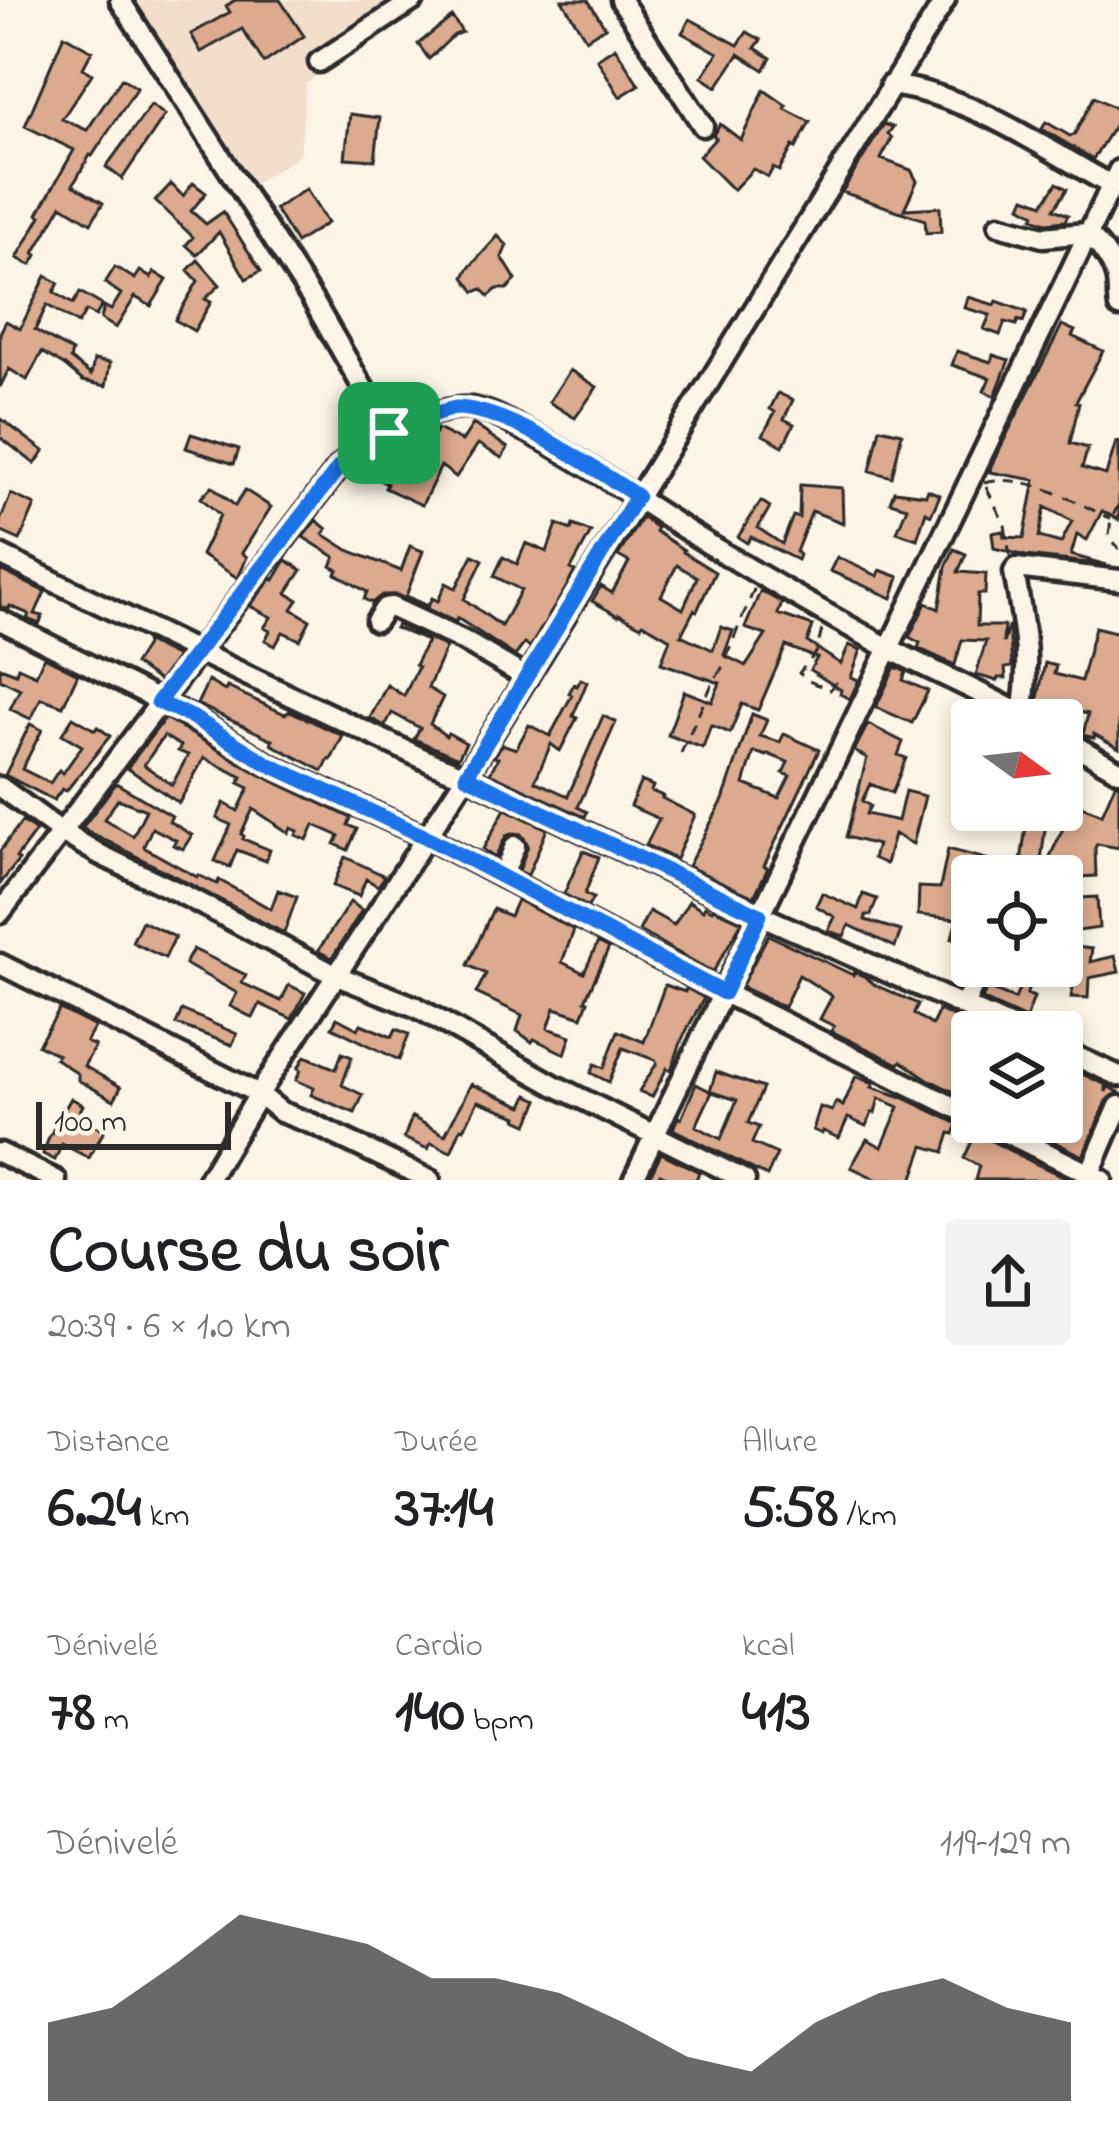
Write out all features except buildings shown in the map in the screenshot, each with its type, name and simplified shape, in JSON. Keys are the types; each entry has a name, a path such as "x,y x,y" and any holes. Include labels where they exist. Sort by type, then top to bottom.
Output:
{"street":[{"path":"120,0 315,304 389,433"},
{"path":"319,62 414,0"},
{"path":"621,0 703,126"},
{"path":"208,1180 466,776 945,0"},
{"path":"633,1180 888,648 977,479 1115,177 918,88 890,85"},
{"path":"999,224 1043,238 1086,233 1102,246 1113,268 1119,307"},
{"path":"0,913 340,466 355,451 389,433 455,408 487,412 557,447 760,574 888,648 991,699"},
{"path":"0,555 432,764 975,1011"},
{"path":"1027,699 1027,642 1016,568 1119,580"},
{"path":"376,621 391,607 464,641 527,678"},
{"path":"0,620 192,717 268,764 426,837 951,1106"},
{"path":"1083,750 1119,771"},
{"path":"0,787 100,855 337,976 432,1015 554,1085 745,1180"},
{"path":"502,877 515,846"},
{"path":"0,964 260,1094 281,1112 430,1180"},
{"path":"964,1006 973,987"},
{"path":"1083,1060 1119,1076"},
{"path":"1025,1143 1093,1178 1119,1106"},
{"path":"0,1154 56,1180"}],"path":[{"path":"977,479 1012,479 1066,496 1111,519"},
{"path":"977,479 1005,525 1016,568"},
{"path":"1119,504 1109,536 1119,549"},
{"path":"681,753 722,670 760,574"},
{"path":"824,610 816,653 799,673 830,690 838,680"}],"shaded area":[{"path":"135,0 418,0 306,84 300,154 255,184"}],"route":[{"path":"455,408 487,412 557,447 637,496 466,776 760,915 724,993 426,837 268,764 192,717 158,702 340,466 355,451 389,433 455,408"}]}
